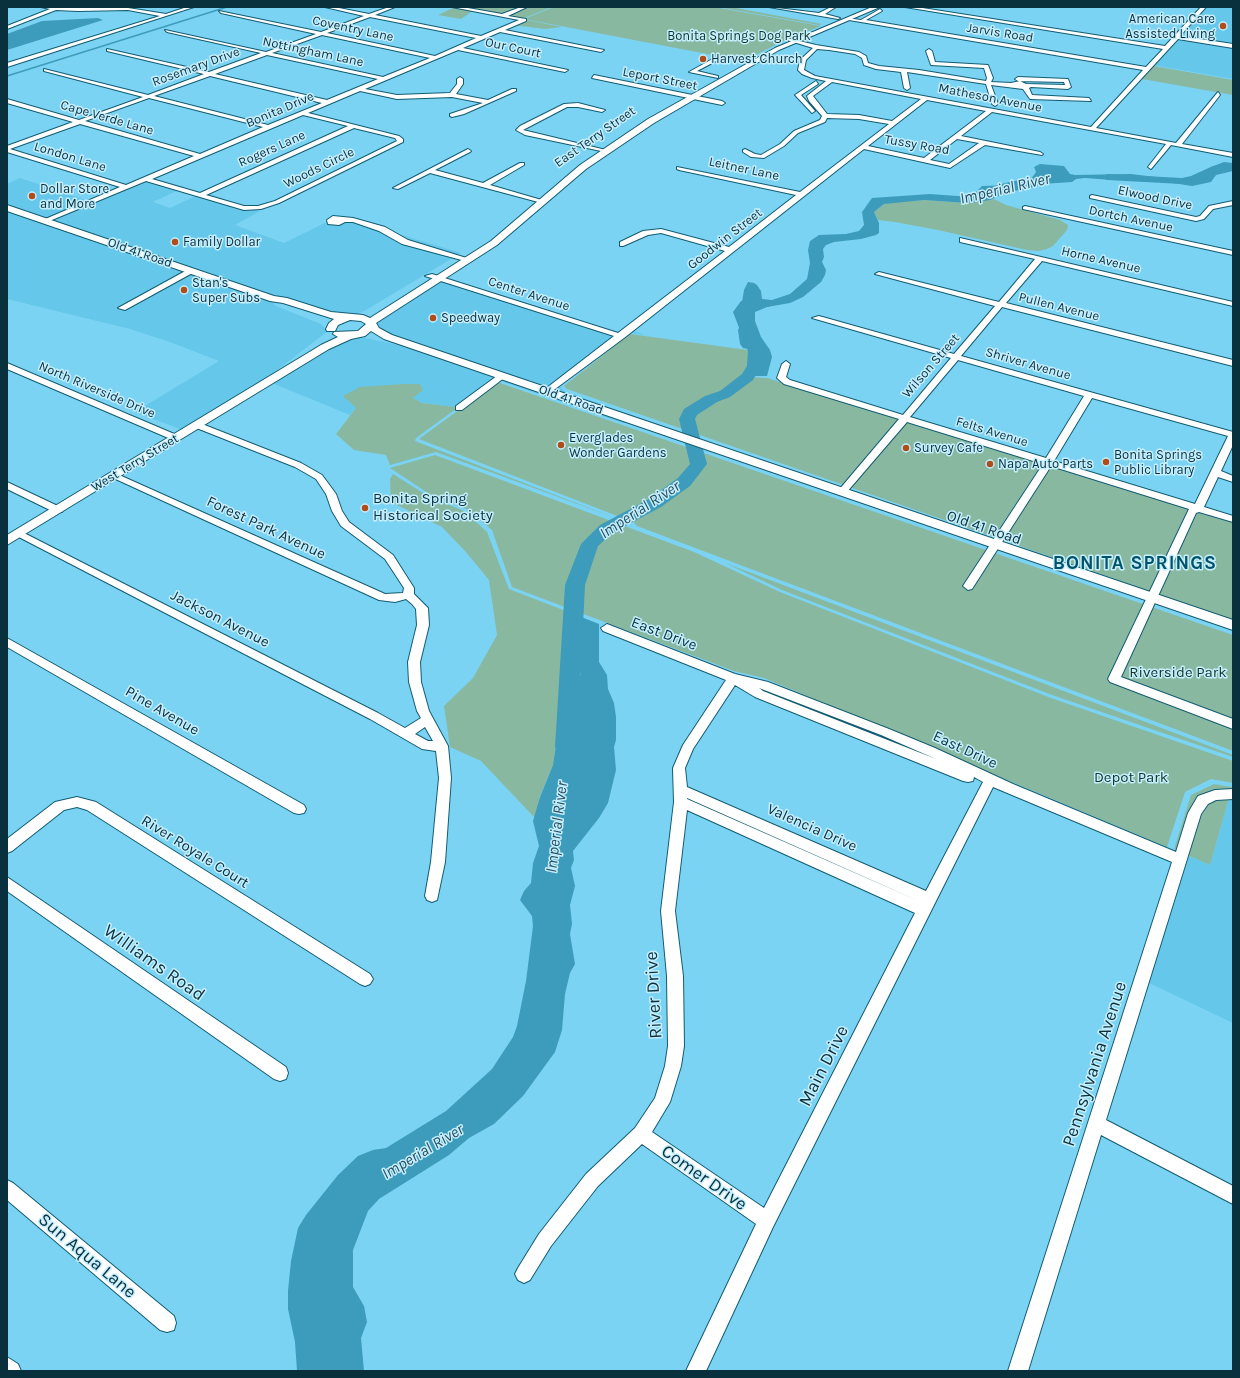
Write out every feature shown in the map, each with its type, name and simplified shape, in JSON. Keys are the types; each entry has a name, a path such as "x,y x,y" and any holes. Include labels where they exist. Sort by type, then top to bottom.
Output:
{"street":[{"path":"43,7 78,10 116,8 141,10 166,15"},
{"path":"7,64 192,7"},
{"path":"327,7 482,38"},
{"name":"Rosemary Drive","path":"7,149 393,7"},
{"path":"454,7 502,16 525,7"},
{"path":"772,7 838,18"},
{"path":"820,15 834,7"},
{"name":"East Terry Street","path":"351,336 366,331 370,324 538,200 565,172 596,150 685,95 761,52 866,7"},
{"path":"907,7 1166,48"},
{"path":"1093,128 1204,7"},
{"path":"7,28 57,8"},
{"path":"434,277 469,260 502,236 538,200 604,151 651,121 765,56 849,19 878,8"},
{"path":"862,21 878,8"},
{"name":"Coventry Lane","path":"221,12 434,58"},
{"name":"Bonita Drive","path":"45,221 524,20 502,16"},
{"name":"Jarvis Road","path":"849,19 1148,68"},
{"name":"Nottingham Lane","path":"167,30 383,79"},
{"path":"499,30 601,50"},
{"path":"1176,38 1233,46"},
{"path":"789,39 816,47 853,52 862,55 865,63 870,67 989,80 1066,80 1068,87 1014,87 989,80"},
{"name":"Matheson Avenue","path":"816,47 803,60 801,70 809,75 831,80 906,90 927,97 994,106 1093,128 1233,155"},
{"name":"Our Court","path":"457,48 564,70"},
{"path":"109,50 327,102"},
{"path":"926,160 957,137 994,106 986,66 933,64 929,50"},
{"path":"716,59 692,72 716,77"},
{"path":"46,70 268,127"},
{"path":"904,71 906,90 918,104"},
{"name":"Leport Street","path":"594,77 722,102"},
{"path":"452,95 460,84 460,79"},
{"path":"825,116 810,98 814,92 831,80"},
{"path":"812,112 798,95 815,84 823,86"},
{"path":"1026,87 1030,98 1089,100"},
{"path":"358,89 397,97 452,95 488,102"},
{"path":"452,115 462,113 510,94 514,90"},
{"path":"804,90 814,92"},
{"path":"1178,144 1218,94"},
{"name":"Goodwin Street","path":"547,392 803,195 927,97"},
{"name":"Cape Verde Lane","path":"7,101 200,156"},
{"path":"602,110 578,105 566,105 522,126 519,130 522,133 604,151"},
{"path":"836,112 883,116"},
{"name":"Woods Circle","path":"146,178 244,208 266,206 400,142 400,139 397,137 302,113"},
{"path":"745,151 758,157 769,154 782,145 793,134 820,122 825,116 854,114 894,124"},
{"name":"Rogers Lane","path":"200,195 354,126"},
{"path":"957,137 1040,154"},
{"name":"Tussy Road","path":"864,147 950,166 983,143"},
{"path":"1151,167 1170,143"},
{"name":"London Lane","path":"7,149 126,186"},
{"path":"396,188 468,150"},
{"path":"485,185 522,164"},
{"name":"Leitner Lane","path":"679,168 803,195"},
{"path":"430,171 538,200"},
{"name":"Elwood Drive","path":"1092,197 1196,219 1202,218 1211,207 1233,203"},
{"name":"Old 41 Road","path":"7,208 274,298 330,315 354,317 370,324 375,330 388,337 726,453 748,458 994,546"},
{"name":"Dortch Avenue","path":"1025,208 1233,253"},
{"path":"344,220 353,220 382,229 405,242 469,260"},
{"path":"623,244 646,233 661,231 731,250"},
{"name":"Horne Avenue","path":"963,240 1233,304"},
{"name":"Wilson Street","path":"842,491 1040,258"},
{"path":"122,308 192,271"},
{"name":"Pullen Avenue","path":"879,274 1233,363"},
{"name":"East Terry Street","path":"332,330 334,323 339,320 369,312 434,277"},
{"name":"Center Avenue","path":"434,277 621,336"},
{"name":"Old 41 Road","path":"274,298 279,304 325,322 332,330 351,336 367,336 415,346"},
{"name":"Shriver Avenue","path":"816,318 1233,435"},
{"name":"West Terry Street","path":"263,385 332,330"},
{"name":"West Terry Street","path":"7,541 326,347 351,336"},
{"name":"Felts Avenue","path":"786,364 780,378 787,382 1233,520"},
{"name":"North Riverside Drive","path":"7,366 176,438"},
{"path":"458,408 501,376"},
{"path":"968,586 1048,463 1088,395"},
{"path":"197,425 298,465 320,477 331,494 337,511 345,524 389,557 409,588 408,595 416,600 422,608 424,616 423,625 414,662 414,673 417,691 427,720 442,746 445,778 438,862 432,896"},
{"path":"1233,435 1216,474 1198,509 1192,511 1114,679 1233,724"},
{"name":"Old 41 Road","path":"726,453 744,462 994,546 1233,630"},
{"path":"1216,474 1233,479"},
{"name":"Forest Park Avenue","path":"114,476 383,597 396,598 408,595"},
{"path":"7,485 58,510"},
{"name":"Jackson Avenue","path":"18,534 406,733 426,746 442,746"},
{"name":"Old 41 Road","path":"1151,600 1233,624"},
{"name":"East Drive","path":"607,628 733,678 759,694 989,783 1181,860"},
{"name":"Pine Avenue","path":"7,642 299,809"},
{"name":"River Drive","path":"524,1274 544,1240 592,1180 622,1150 641,1134 662,1102 673,1066 676,1046 675,997 668,911 681,796 679,768 686,748 733,678"},
{"path":"406,733 427,720"},
{"name":"Main Drive","path":"696,1371 767,1221 989,783"},
{"name":"Pennsylvania Avenue","path":"1018,1371 1195,813 1203,800 1215,795 1233,794"},
{"name":"Valencia Drive","path":"681,796 927,905"},
{"name":"River Royale Court","path":"7,847 60,806 77,802 91,806 365,979"},
{"name":"Williams Road","path":"7,883 280,1073"},
{"path":"1097,1124 1233,1195"},
{"name":"Comer Drive","path":"641,1134 767,1221"},
{"name":"Sun Aqua Lane","path":"7,1189 167,1323"},
{"path":"7,1367 11,1371"}],"shaded area":[{"path":"1206,7 1233,8 1233,79 1153,65"},
{"path":"150,177 185,187 153,202 170,208 204,192 260,211 235,225 284,243 339,216 461,253 366,310 355,315 332,313 287,298 274,296 7,206 7,184 20,178 92,202"},
{"path":"7,210 270,300 276,306 321,324 328,331 259,384 183,430 135,412 219,361 170,342 130,329 7,299"},
{"path":"442,280 625,334 630,330 646,335 630,333 560,386 564,391 689,435 691,438 391,335 379,329 375,323"},
{"path":"349,338 365,338 413,348 630,423 623,423 498,380 455,407 422,403 413,398 403,384 383,387 356,408 350,415 272,383"},
{"path":"1232,787 1233,1023 1147,982 1189,856 1210,865"}],"green space":[{"path":"455,7 552,7 522,19 562,27 545,29 513,25 520,21 519,19 477,11 471,12 461,19 438,15"},
{"name":"Bonita Springs Dog Park","path":"554,7 714,7 821,26 783,41 744,61 524,19"},
{"path":"718,7 731,7 822,24 819,25"},
{"path":"1154,66 1233,80 1233,95 1142,79"},
{"path":"992,198 1006,205 1060,220 1068,225 1067,230 1053,246 1047,249 1038,251 1027,250 938,230 878,220 874,212 884,204 892,202 924,200 967,203"},
{"path":"630,334 755,351 754,366 748,377 767,378 1233,521 1233,620 567,389 564,386"},
{"name":"Riverside Park","path":"497,382 1233,635 1233,751 637,526 629,517 625,519 419,439"},
{"path":"420,384 423,390 413,398 422,403 455,407 460,406 416,438 415,441 618,519 436,452 390,465 386,455 354,450 336,434 356,408 343,396 360,387"},
{"name":"Depot Park","path":"435,455 694,552 780,592 1051,698 1233,761 1233,783 1211,779 1185,792 1167,847 764,678 734,671 512,587 492,530 467,509 431,495 390,468"},
{"path":"393,474 428,496 464,511 487,532 509,589 571,613 575,640 573,647 568,652 581,674 577,680 575,693 577,700 572,713 560,726 553,765 540,796 535,818 481,761 450,747 444,706 473,678 497,635 489,580 465,551 442,527 391,502 390,479"},
{"path":"725,563 1233,755 1233,757 1052,695 782,590"},
{"path":"1214,784 1232,787 1210,865 1174,849 1191,795"}],"water":[{"path":"98,18 103,20 7,50 7,34 42,21"},
{"path":"1224,162 1233,163 1233,171 1216,175 1211,182 1192,186 1147,179 1112,180 1085,178 1076,179 1072,182 1042,184 1024,190 1010,191 990,200 977,202 967,203 924,200 884,204 874,212 879,223 879,233 861,239 834,242 826,245 823,249 824,257 822,262 826,270 821,282 803,297 790,303 767,307 755,312 755,321 761,337 770,350 772,357 767,376 753,376 758,366 758,351 743,348 740,344 738,330 743,319 739,304 742,302 744,290 748,282 757,285 761,291 762,299 766,302 790,294 807,279 810,263 808,250 810,241 819,235 846,234 859,231 864,225 862,212 872,198 930,194 971,197 982,186 1012,185 1031,179 1036,172 1034,167 1040,164 1064,166 1070,174 1075,175 1131,174 1180,180 1193,178 1211,167"},
{"path":"571,613 599,624 599,662 607,675 608,689 614,703 616,717 616,740 614,747 616,770 608,803 599,818 573,851 574,860 571,868 575,886 570,905 572,924 570,934 575,964 570,973 565,994 562,1030 555,1052 523,1096 494,1124 469,1138 449,1155 379,1199 368,1211 353,1250 353,1287 364,1306 367,1322 361,1338 364,1371 297,1371 295,1342 288,1309 288,1291 291,1261 298,1228 306,1215 338,1175 358,1156 373,1150 386,1148 446,1111 492,1069 513,1037 517,1026 526,981 533,926 532,916 520,900 524,891 531,883 533,863 539,846 533,821 540,797 553,765 560,726 572,713 577,700 575,686 581,674 578,668 567,659 568,652 573,647 575,640"}],"waterway":[{"path":"7,76 227,7"},
{"name":"Imperial River","path":"1107,177 1182,181 1194,179 1217,168 1233,167"},
{"name":"Imperial River","path":"981,194 1009,185 1051,177"},
{"name":"Imperial River","path":"566,747 575,585 590,544 606,529 655,503 684,482 699,464 687,419 690,412 711,399 725,394 748,377 754,366 755,351 740,312 746,304 755,302 766,303"}],"place":[{"name":"American Care Assisted Living","path":"1223,26"},
{"name":"Harvest Church","path":"703,59"},
{"name":"Dollar Store and More","path":"32,196"},
{"name":"Family Dollar","path":"175,242"},
{"name":"Stan's Super Subs","path":"184,290"},
{"name":"Speedway","path":"433,318"},
{"name":"Everglades Wonder Gardens","path":"561,445"},
{"name":"Survey Cafe","path":"906,448"},
{"name":"Bonita Springs Public Library","path":"1106,462"},
{"name":"Napa Auto Parts","path":"990,464"},
{"name":"Bonita Spring Historical Society","path":"365,508"}],"district":[{"name":"BONITA SPRINGS","path":"1135,564"}]}
